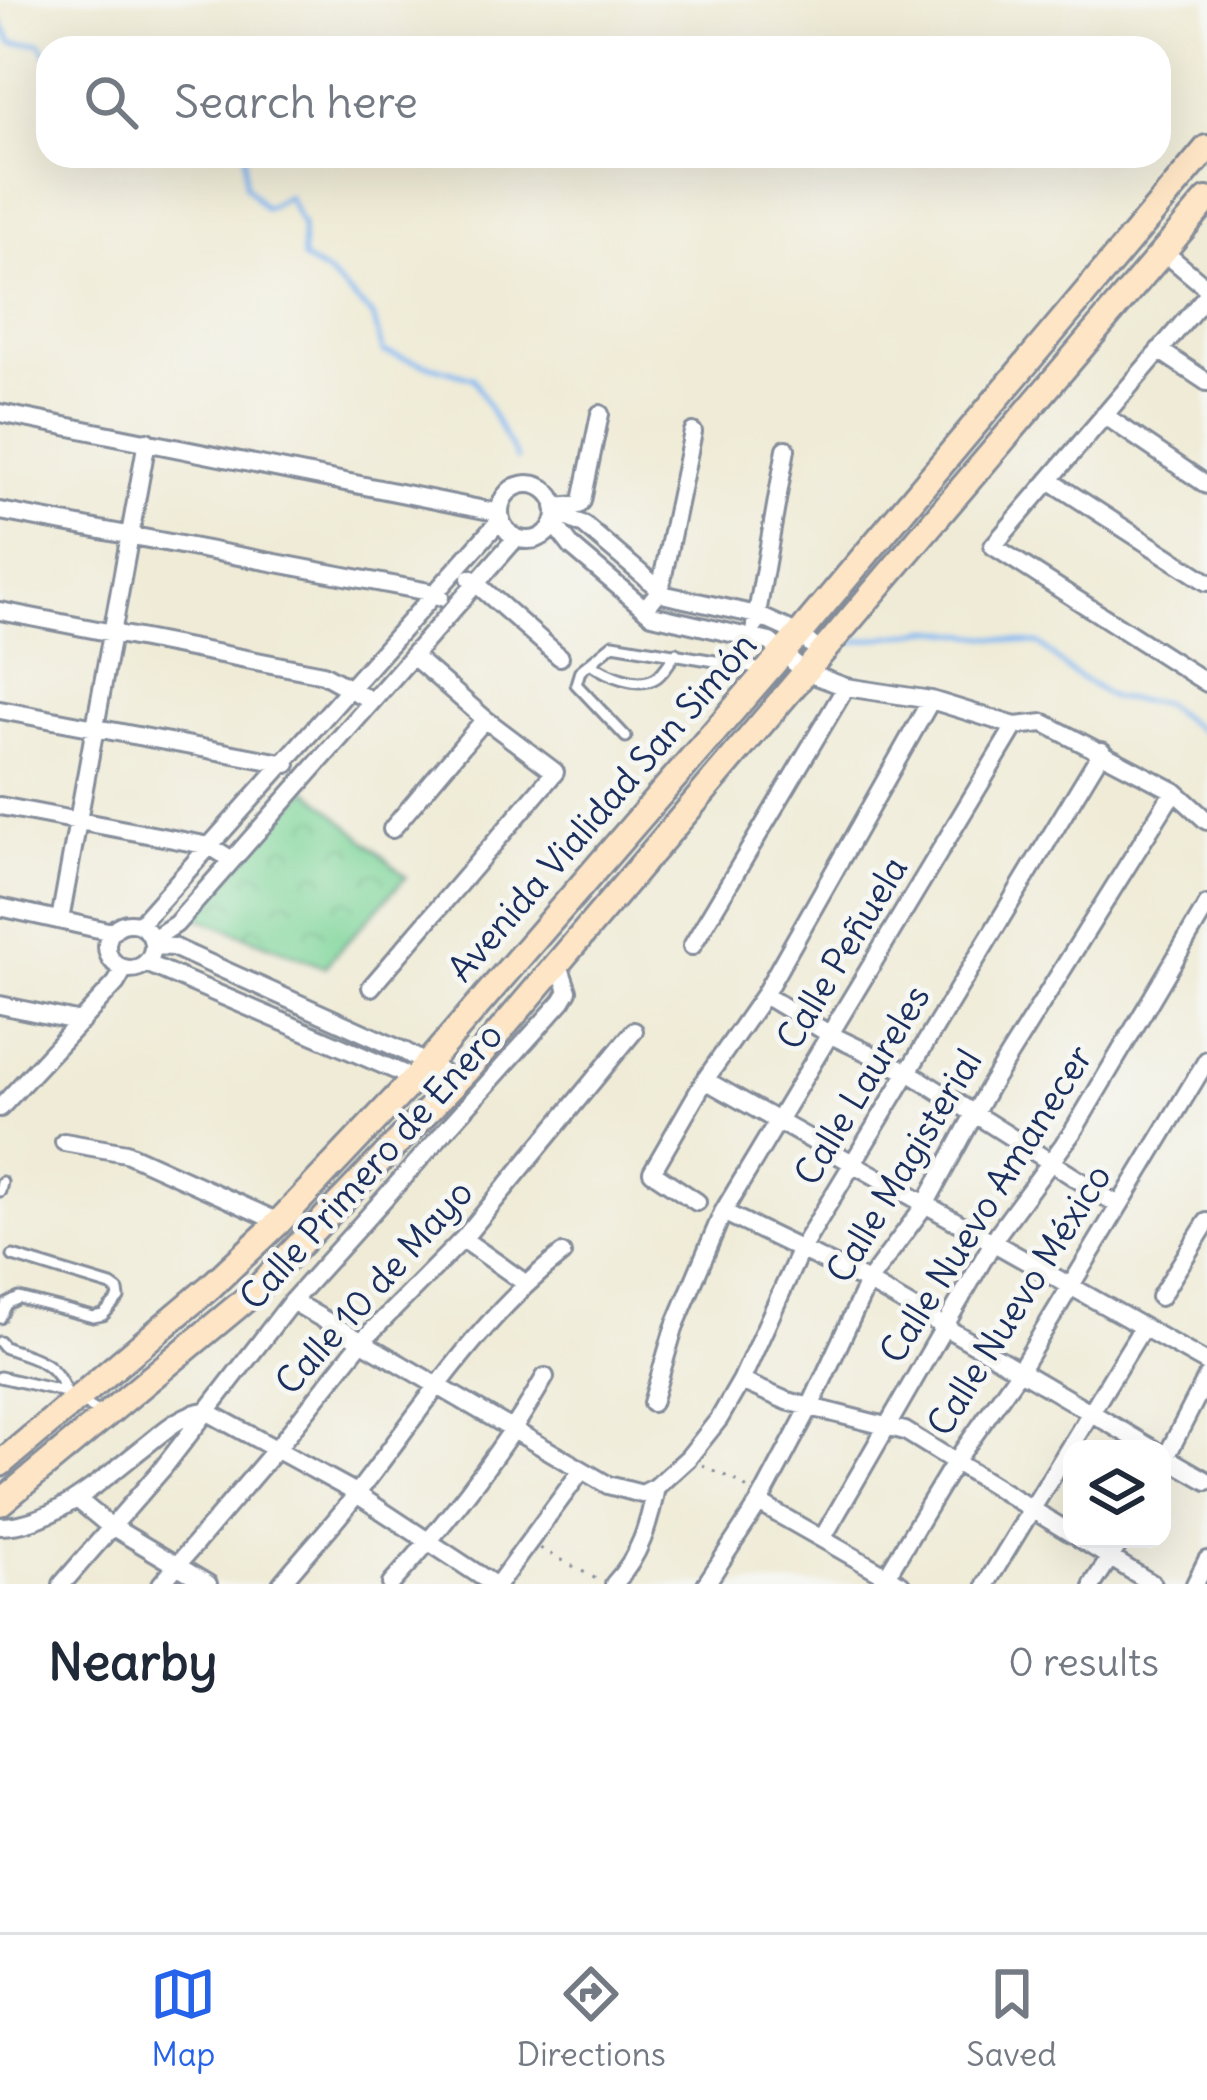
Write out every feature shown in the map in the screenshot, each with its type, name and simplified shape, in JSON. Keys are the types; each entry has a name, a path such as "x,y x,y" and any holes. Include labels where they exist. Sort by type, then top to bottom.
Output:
{"main road":[{"name":"Avenida Vialidad San Simón","path":"0,1464 73,1395 210,1287 421,1071 783,652 1207,148"},
{"name":"Avenida Vialidad San Simón","path":"0,1503 251,1294 463,1083 558,962 1207,200"}],"street":[{"path":"1164,252 1207,292 993,546 1207,683"},
{"path":"1159,350 1207,382"},
{"path":"0,413 501,516"},
{"path":"600,414 579,506 556,515 539,538 517,538 505,528 503,499 521,485 545,489 556,515 572,548 645,609 669,621 770,642 813,663 846,687 932,700 1015,726 1044,723 1174,791 1207,821"},
{"path":"1104,415 1207,485"},
{"path":"645,609 660,590 693,432"},
{"path":"60,920 147,441"},
{"path":"752,639 786,449"},
{"path":"1049,480 1207,582"},
{"path":"0,511 435,592 454,609"},
{"path":"556,515 584,525 678,600 757,615 783,652"},
{"path":"124,969 110,957 107,947 112,932 120,925 139,925 501,516"},
{"path":"0,1108 124,969 176,924 517,538"},
{"path":"458,567 560,657"},
{"path":"0,611 323,674 372,701"},
{"path":"371,987 555,772 412,656"},
{"path":"372,663 395,675"},
{"path":"692,946 846,687"},
{"path":"698,1202 652,1172 704,1080 764,995 932,700"},
{"path":"0,710 285,761 304,779"},
{"path":"392,830 485,719"},
{"name":"Calle Peñuela","path":"652,1402 674,1328 723,1212 1015,726"},
{"name":"Calle Laureles","path":"656,1487 688,1458 719,1419 801,1249 1102,751"},
{"name":"Calle Magisterial","path":"706,1584 759,1503 868,1282 925,1205 974,1113 1174,791"},
{"path":"0,806 210,846 232,860"},
{"name":"Calle Nuevo Amanecer","path":"822,1539 993,1243 1072,1132 1207,905"},
{"path":"0,908 112,932"},
{"path":"139,925 151,950"},
{"path":"151,950 173,947 421,1071 463,1083"},
{"path":"764,995 831,1036 910,1072 1118,1205"},
{"path":"0,1005 81,1022"},
{"name":"Calle 10 de Mayo","path":"161,1584 361,1342 463,1239 634,1031"},
{"name":"Calle Nuevo México","path":"894,1579 955,1462 1020,1370 1207,1060"},
{"path":"704,1080 1207,1363"},
{"name":"Calle Primero de Enero","path":"62,1584 206,1411 463,1083"},
{"path":"64,1142 126,1153 278,1222"},
{"path":"723,1212 868,1282 1135,1440"},
{"path":"1160,1297 1207,1222"},
{"path":"463,1239 525,1283"},
{"path":"281,1584 357,1494 438,1384 525,1283 562,1254"},
{"path":"292,1301 582,1470 628,1493 642,1494 656,1487"},
{"path":"986,1584 1143,1327"},
{"path":"391,1584 514,1430 545,1377"},
{"path":"1170,1440 1207,1377"},
{"path":"741,1381 810,1407 905,1431 1063,1528"},
{"path":"206,1411 357,1494 495,1584 582,1470"},
{"name":"Calle Primero de Enero","path":"0,1526 32,1519 77,1498 182,1418 206,1411"},
{"path":"1171,1461 1207,1481"},
{"path":"610,1584 630,1566 649,1527 656,1487"},
{"path":"77,1498 112,1527 208,1584"},
{"path":"759,1503 894,1579"},
{"path":"1095,1548 1153,1584"},
{"path":"1093,1584 1116,1548"},
{"path":"1195,1584 1207,1560"}],"lane":[{"path":"626,737 576,684 580,671 613,644 676,653 783,652"},
{"path":"590,663 606,674 644,682 659,676 676,653"},
{"path":"0,1318 7,1304 20,1298 93,1317 104,1316 119,1298 112,1286 13,1256"},
{"path":"0,1342 50,1364 73,1395"},
{"path":"0,1377 73,1395 103,1415"}],"path":[{"path":"688,1458 742,1483 759,1503"},
{"path":"533,1540 577,1571 610,1584"}],"green space":[{"path":"307,789 406,877 324,967 194,916"}],"waterway":[{"path":"0,20 12,43 36,43"},
{"path":"245,168 245,185 265,209 288,196 302,226 303,259 327,273 373,316 383,352 473,378 517,459"},
{"path":"847,643 932,630 1040,644 1069,671 1113,698 1162,703 1207,736"}]}
